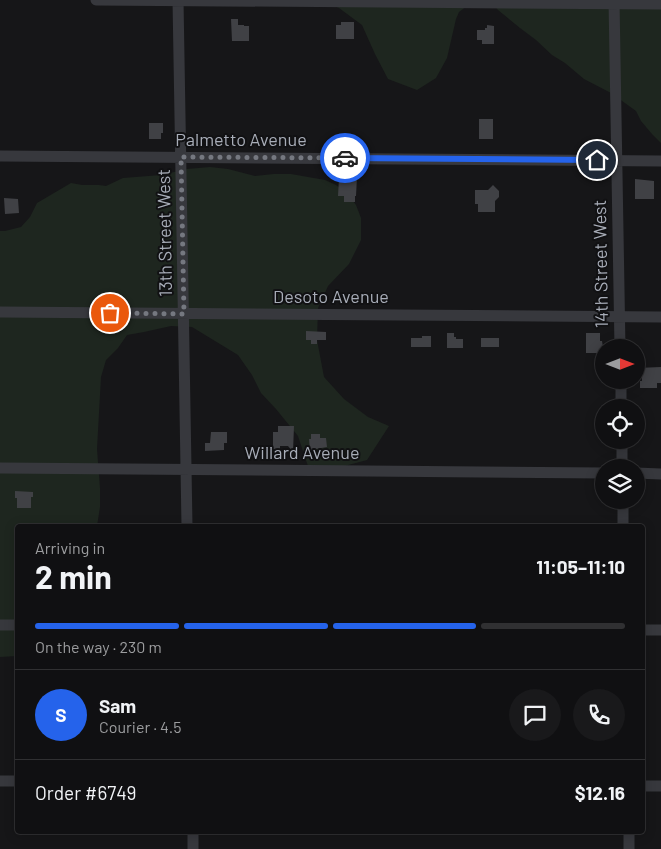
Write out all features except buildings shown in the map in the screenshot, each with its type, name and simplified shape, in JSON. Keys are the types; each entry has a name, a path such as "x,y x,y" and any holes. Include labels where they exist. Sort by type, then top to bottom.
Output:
{"street":[{"path":"96,0 614,2 661,4"},
{"name":"13th Street West","path":"178,0 187,524"},
{"name":"14th Street West","path":"614,2 620,339"},
{"name":"Palmetto Avenue","path":"0,156 661,161"},
{"name":"Desoto Avenue","path":"0,312 661,317"},
{"name":"Willard Avenue","path":"0,468 595,473"},
{"path":"645,474 661,474"},
{"path":"623,509 623,524"},
{"path":"0,625 15,625"},
{"path":"645,630 661,630"},
{"path":"0,781 15,781"},
{"path":"645,786 661,786"},
{"path":"193,834 193,849"},
{"path":"629,834 629,849"}],"shaded area":[{"path":"320,0 475,0 459,12 447,58 436,78 417,90 388,79 362,25 339,8"},
{"path":"490,0 661,0 661,143 641,121 636,111 611,93 584,79 552,55 498,10"},
{"path":"210,167 228,169 255,176 291,174 325,180 346,192 356,205 361,218 361,240 349,264 328,286 318,308 317,340 324,377 344,399 368,417 389,426 367,460 311,475 298,436 261,393 252,375 238,355 192,327 171,326 127,335 106,360 101,377 97,449 100,507 97,524 15,524 15,656 0,657 0,231 21,227 30,217 37,203 71,183 106,186 123,178 161,175 187,169"}],"way so far":[{"path":"110,313 184,314 181,157 345,158"}],"route":[{"path":"345,158 597,160"}]}
